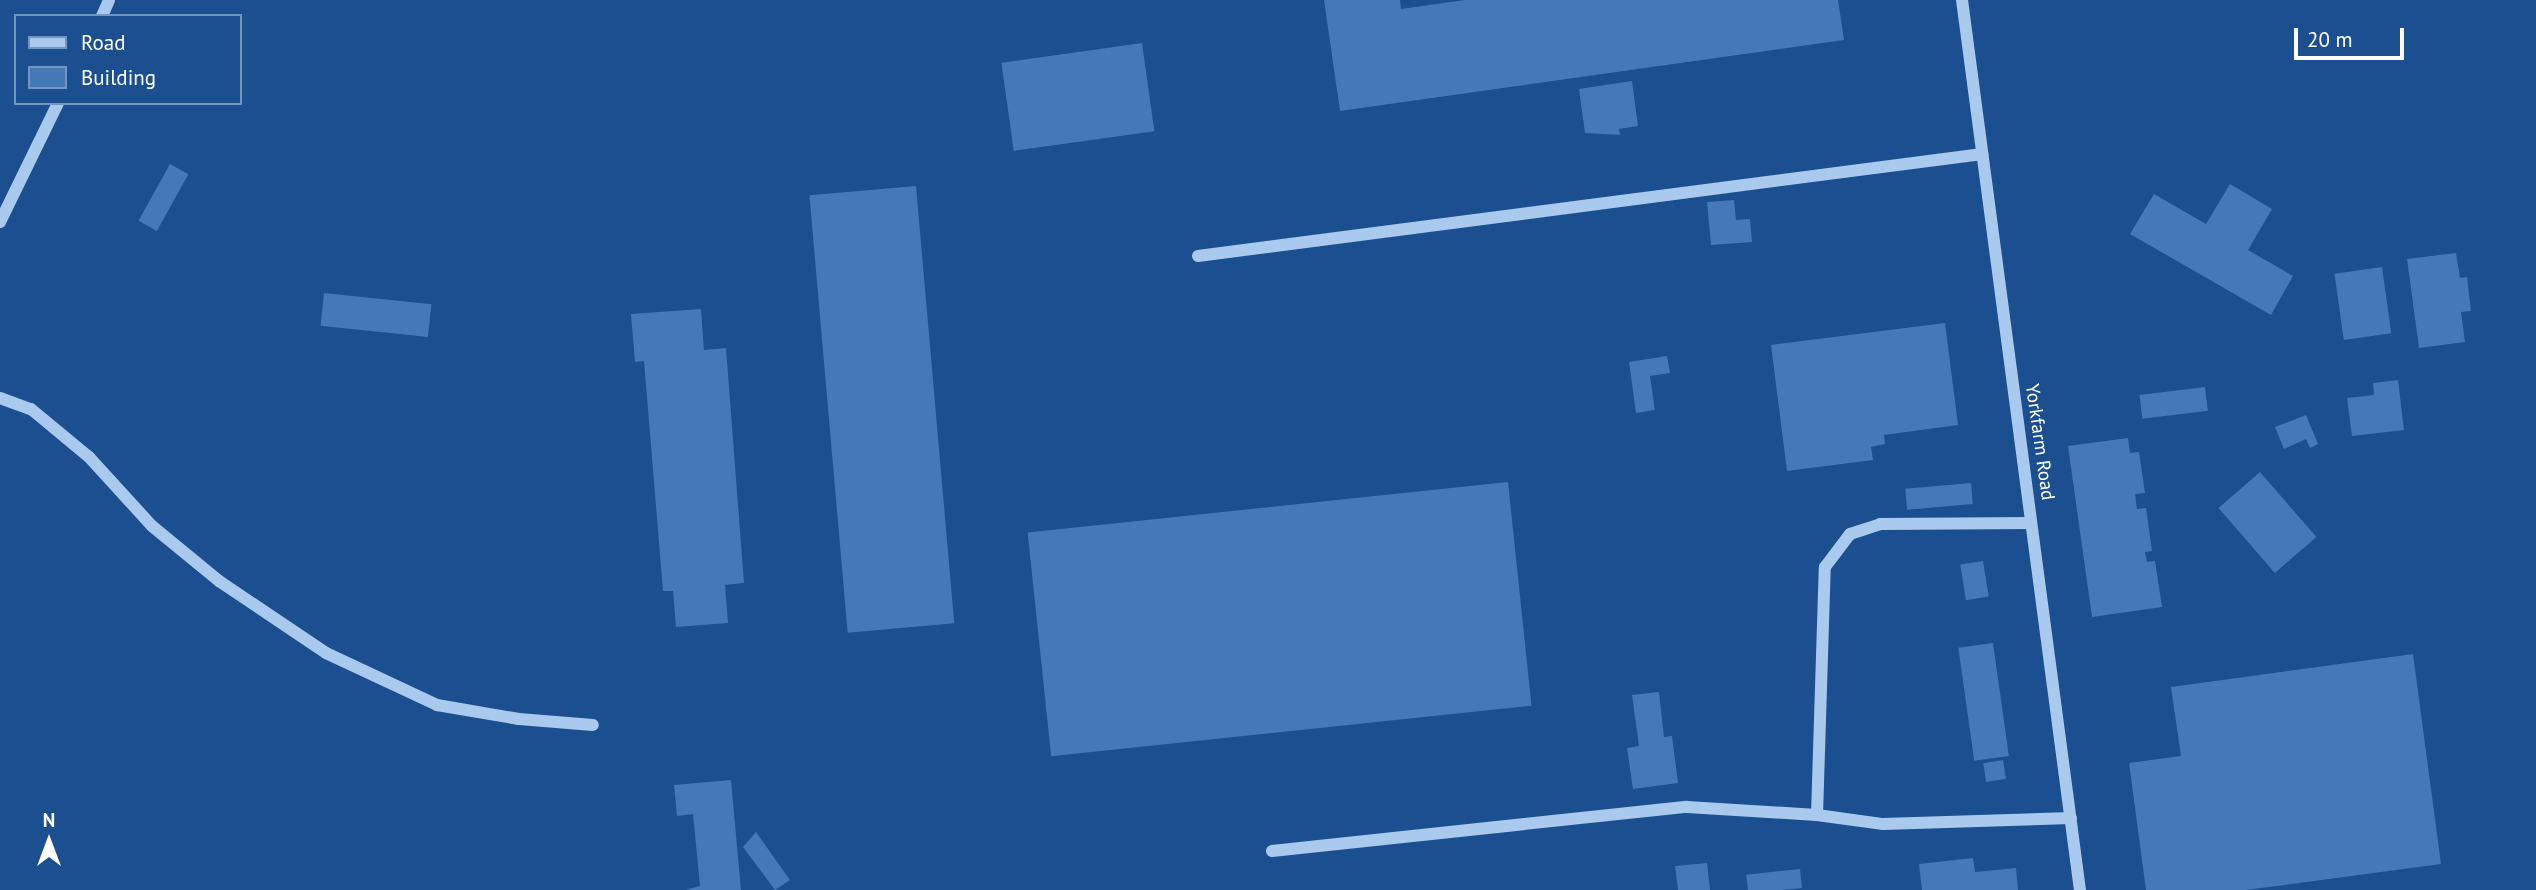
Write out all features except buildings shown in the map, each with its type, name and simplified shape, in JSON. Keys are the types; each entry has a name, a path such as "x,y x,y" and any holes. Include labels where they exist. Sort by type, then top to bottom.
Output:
{"street":[{"name":"Yorkfarm Road","path":"1962,0 2080,890"},
{"path":"0,222 57,105"},
{"path":"1198,256 1982,154"},
{"path":"0,398 31,408 89,457 162,534 219,581 326,653 437,705 519,719 593,725"},
{"path":"1817,815 1825,567 1850,534 1880,524 2031,523"},
{"path":"1272,851 1687,807 1817,815 1883,824 2071,818"}]}
